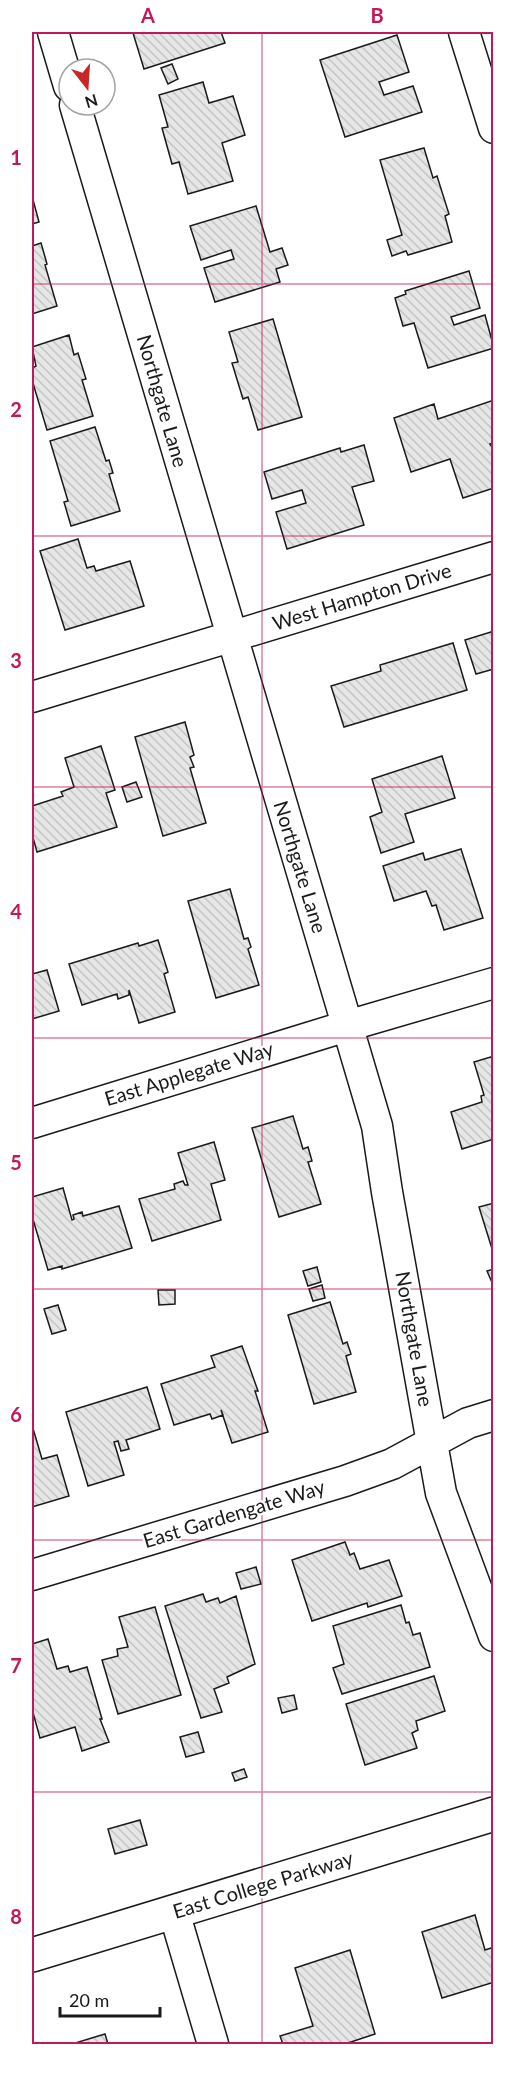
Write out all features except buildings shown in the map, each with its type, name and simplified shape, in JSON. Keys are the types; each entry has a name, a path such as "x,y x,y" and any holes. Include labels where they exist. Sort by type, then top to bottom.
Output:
{"main road":[{"name":"East College Parkway","path":"32,1955 494,1814"}],"street":[{"path":"53,32 60,57"},
{"path":"464,32 494,128"},
{"name":"Northgate Lane","path":"79,117 377,1126 399,1262 434,1442 441,1493 494,1636"},
{"name":"West Hampton Drive","path":"32,697 494,557"},
{"name":"East Applegate Way","path":"32,1123 494,983"},
{"name":"East Gardengate Way","path":"32,1575 345,1481 392,1464 468,1423 494,1415"},
{"path":"174,1912 213,2044"}]}
